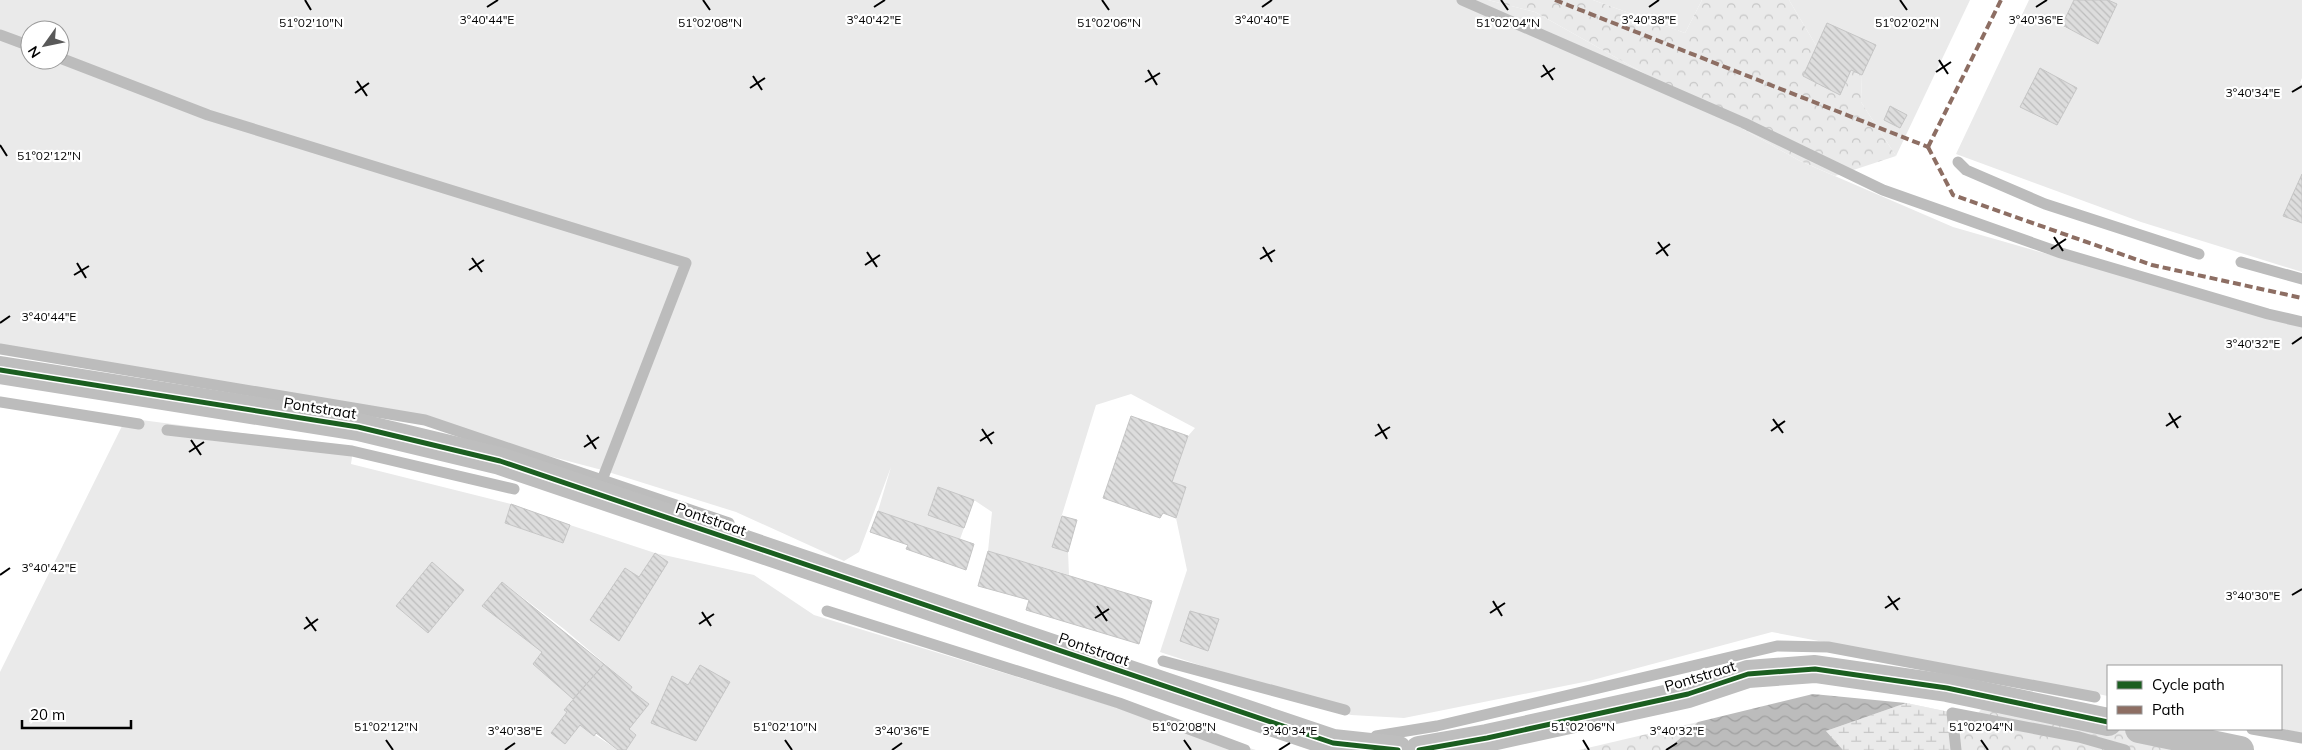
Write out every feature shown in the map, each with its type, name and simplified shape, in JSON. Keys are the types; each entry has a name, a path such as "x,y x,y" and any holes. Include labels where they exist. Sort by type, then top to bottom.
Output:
{"street":[{"name":"Pontstraat","path":"0,370 358,427 500,461 1334,743 1398,750"},
{"name":"Pontstraat","path":"1419,750 1487,738 1688,694 1748,674 1816,669 1947,688 2107,722"},
{"path":"2144,730 2240,750"}],"green space":[{"path":"0,0 1488,0 1535,12 1800,161 1953,227 2302,327 2302,733 2282,730 2282,665 2107,665 2107,696 1772,632 1589,681 1404,718 1351,715 1160,652 1187,570 1176,518 1186,487 1172,482 1188,436 1195,428 1131,394 1096,405 1052,547 1068,552 1069,575 988,551 992,512 974,500 938,487 928,515 964,528 960,539 878,511 891,467 859,552 844,561 736,512 602,470 400,417 0,352"},
{"path":"1488,0 1593,0 1685,33 1702,0 1789,0 1817,47 1803,76 1840,95 1851,70 1862,75 1861,102 1896,156 1835,176 1800,161 1535,12"},
{"path":"1593,0 1702,0 1685,33"},
{"path":"1789,0 1970,0 1896,156 1861,102 1862,75 1875,45 1827,23 1817,47"},
{"path":"2029,0 2074,0 2062,26 2098,43 2117,4 2108,0 2302,0 2302,78 2300,83 2302,84 2302,272 2141,222 1956,154","holes":["2041,68 2077,88 2057,125 2021,107"]},
{"path":"126,418 339,446 353,450 351,464 511,504 505,523 562,543 570,525 655,553 754,575 814,615 1256,750 626,750 636,735 629,729 649,704 630,690 632,687 564,629 502,582 482,606 542,652 533,664 573,699 564,710 567,712 551,733 565,744 580,725 618,750 0,750 0,672","holes":["653,556 618,640 590,620 625,568 639,577","432,562 464,590 428,633 396,606"]},
{"path":"1996,692 2107,730 2136,730 2211,750 1843,750 1906,703 1959,714 1950,746"},
{"path":"1906,703 1959,714 1950,750 1843,750 1826,731"},
{"path":"1698,722 1667,750 1579,750"}],"water":[{"path":"1813,694 1906,703 1826,731 1843,750 1667,750 1698,722"}],"building":[{"path":"2074,0 2108,0 2117,4 2098,44 2062,25"},
{"path":"1827,23 1876,45 1862,75 1851,70 1840,95 1803,76"},
{"path":"2040,68 2077,88 2057,125 2020,107"},
{"path":"1890,106 1907,115 1900,128 1884,120"},
{"path":"2302,174 2302,223 2283,216"},
{"path":"1131,416 1188,436 1172,482 1186,487 1176,518 1163,513 1160,518 1103,498"},
{"path":"938,487 974,500 964,528 928,515"},
{"path":"511,504 570,525 563,543 505,523"},
{"path":"878,511 974,544 966,570 906,549 908,545 870,532"},
{"path":"1062,516 1077,520 1068,552 1052,547"},
{"path":"988,551 1152,601 1139,644 1026,610 1029,600 978,586"},
{"path":"655,553 668,562 619,641 590,620 625,568 639,577"},
{"path":"432,562 464,590 428,633 396,606"},
{"path":"502,582 604,664 573,699 533,664 542,652 482,606"},
{"path":"1190,611 1219,619 1208,651 1180,641"},
{"path":"604,664 632,687 630,690 649,704 629,729 636,735 626,750 618,750 596,733 594,736 580,725 565,744 551,733 567,712 564,710"},
{"path":"700,665 730,682 696,741 651,723 672,676 688,685"}],"waterway":[{"path":"1462,0 1744,123 1883,190 2061,253 2268,314 2302,322"},
{"path":"0,35 20,42"},
{"path":"70,62 208,115 686,263 602,480"},
{"path":"1958,162 1966,170 2045,204 2199,254"},
{"path":"2241,262 2302,279"},
{"path":"0,349 425,420 729,523"},
{"path":"0,402 139,424"},
{"path":"167,430 352,451 514,489"},
{"path":"827,611 1119,703 1245,750"},
{"path":"1376,736 1437,726 1777,646 1828,647 2095,697"},
{"path":"1163,661 1345,710"},
{"path":"1956,750 1952,713 2079,737 2125,750"},
{"path":"2258,730 2302,738"}],"marked path":[{"path":"1555,0 1928,147"},
{"path":"1928,147 2001,0"},
{"path":"1928,147 1953,195 2152,265 2302,298"}],"cycle path":[{"path":"0,370 358,427 500,461 1333,743 1398,750"},
{"path":"1419,750 1487,738 1688,694 1748,674 1815,669 1947,688 2107,722"}]}
